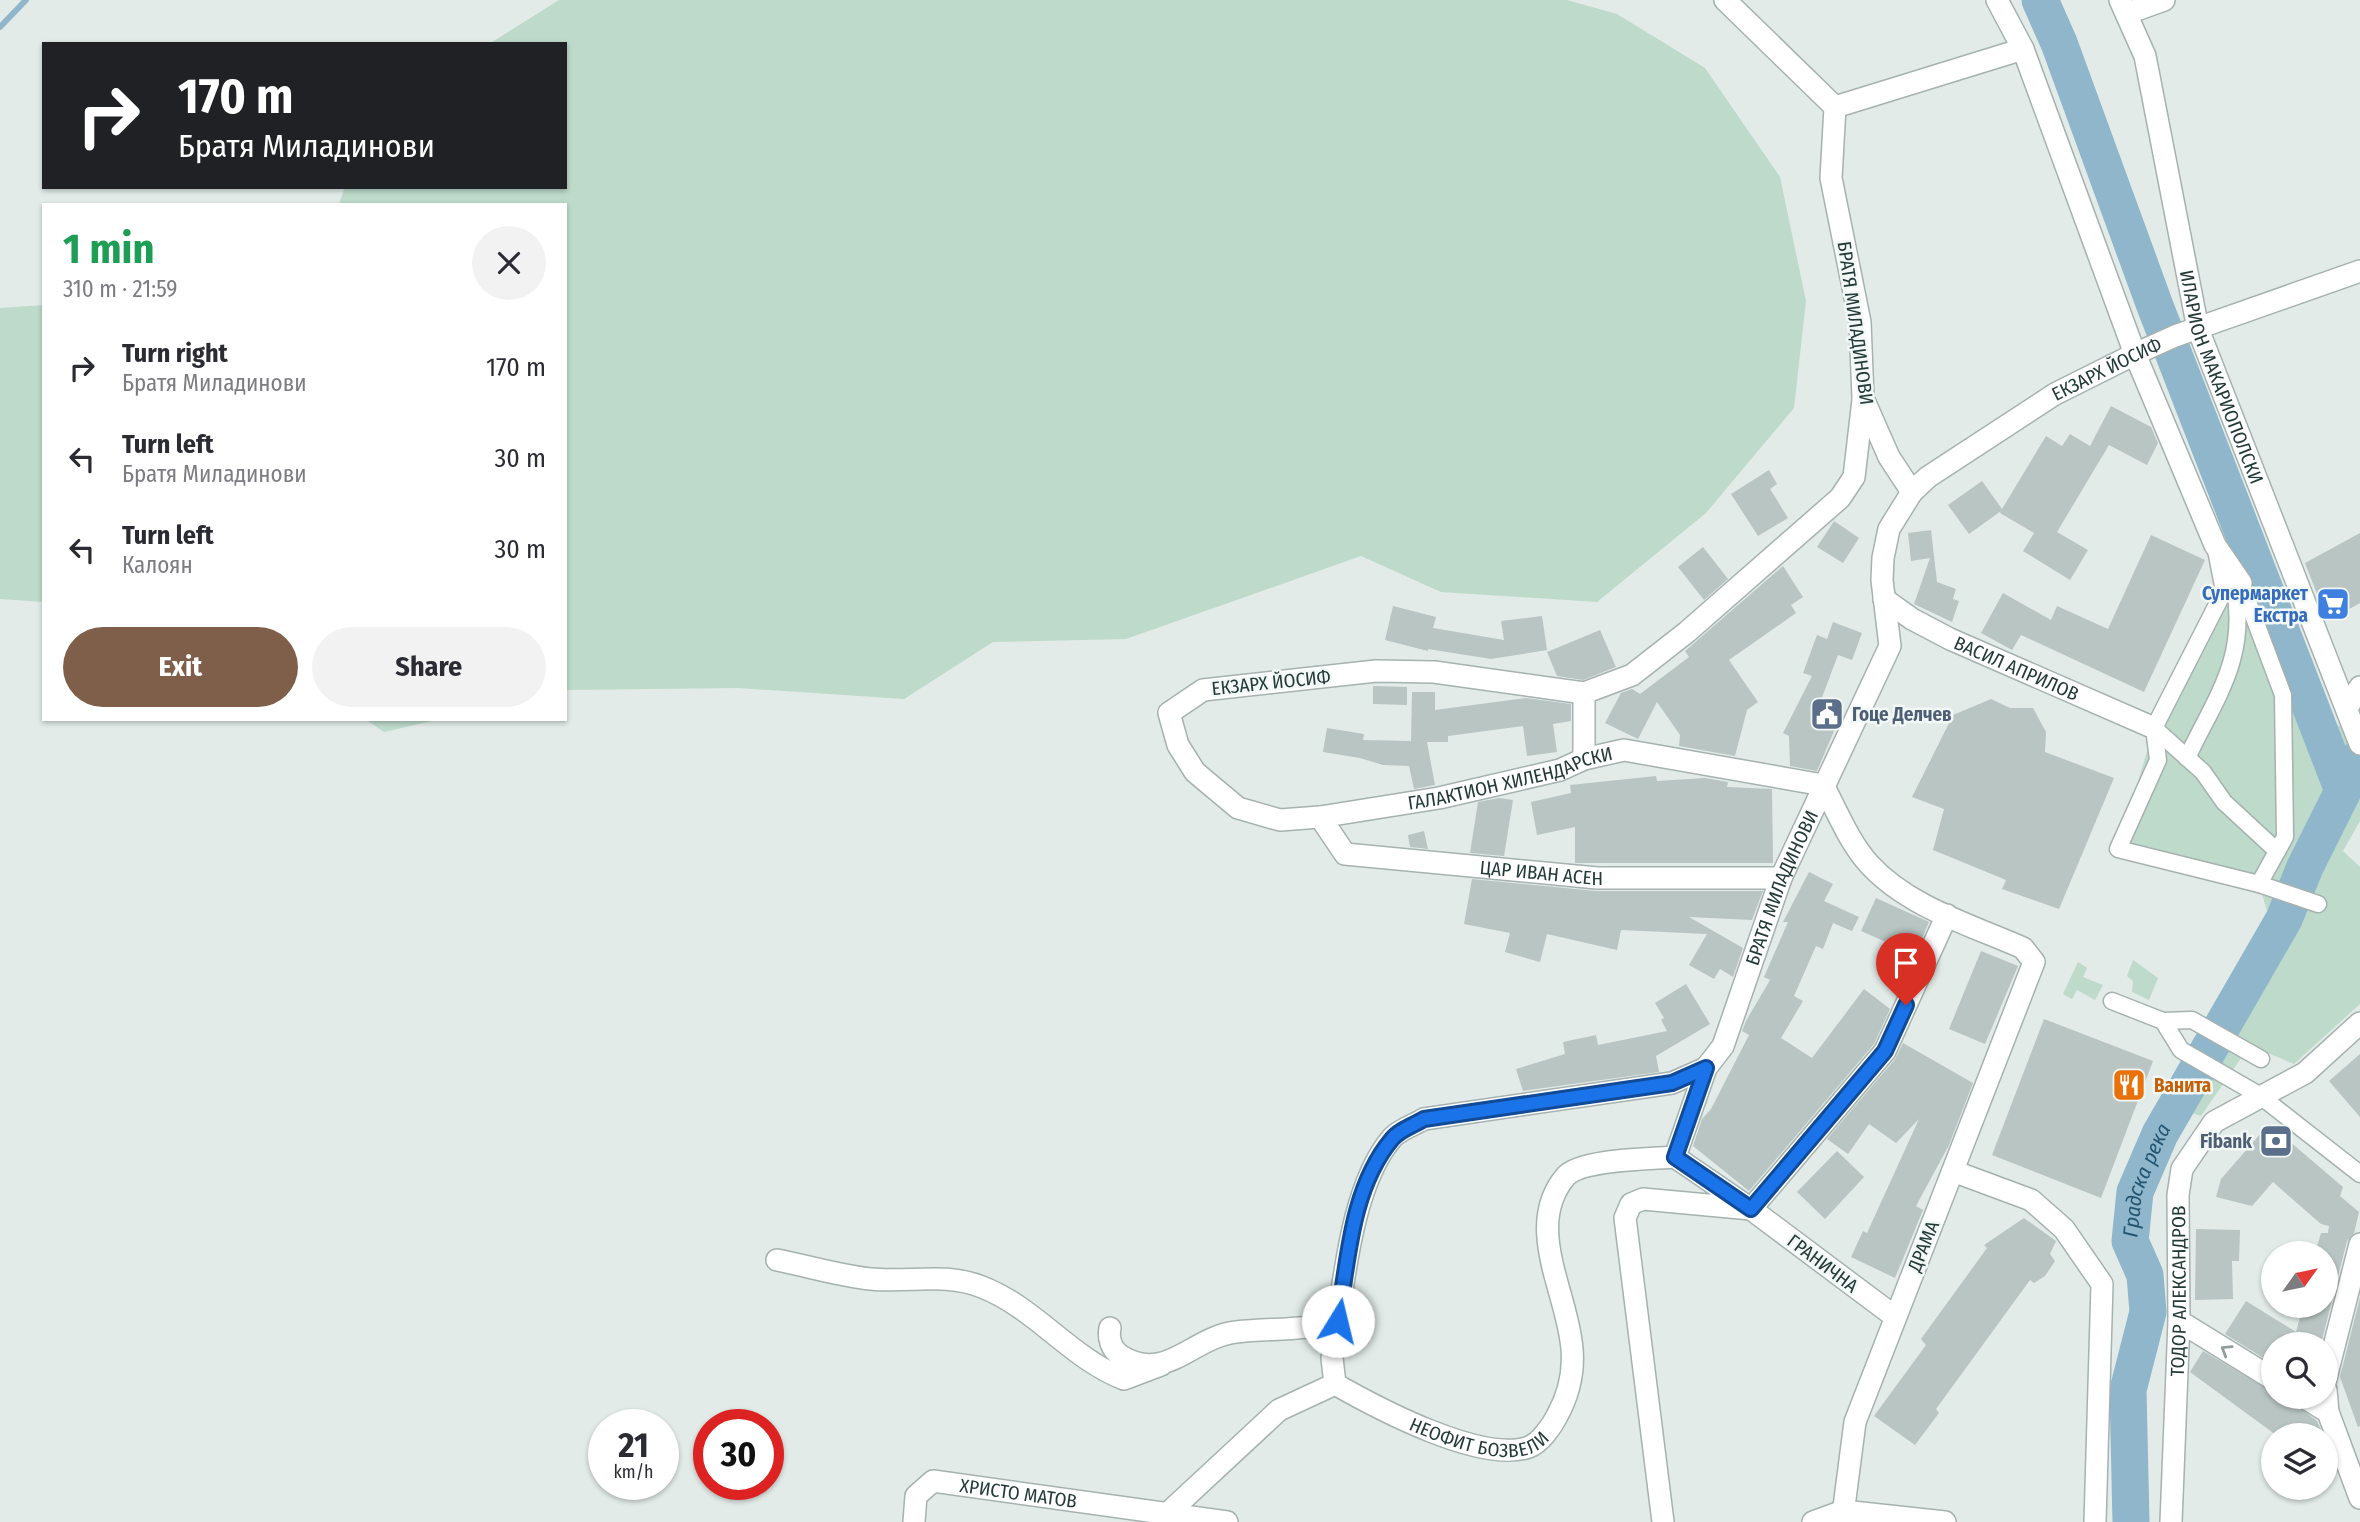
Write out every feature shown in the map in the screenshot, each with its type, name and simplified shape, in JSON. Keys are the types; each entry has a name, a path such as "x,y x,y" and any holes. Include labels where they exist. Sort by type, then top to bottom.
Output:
{"street":[{"path":"1725,0 1835,107 2023,49"},
{"path":"1997,0 2023,49 2135,354 2234,588 2239,636 2234,659 2187,758"},
{"path":"2124,6 2164,0"},
{"name":"ИЛАРИОН МАКАРИОПОЛСКИ","path":"2124,6 2145,57 2198,329 2360,744"},
{"name":"БРАТЯ МИЛАДИНОВИ","path":"1675,1157 1706,1068 1723,1046 1781,878 1890,646 1884,599 1883,558 1889,529 1912,492 1889,457 1863,398 1860,323 1831,178 1835,107"},
{"name":"ЕКЗАРХ ЙОСИФ","path":"1912,492 1927,477 2055,394 2135,354 2175,336 2360,271"},
{"name":"ЕКЗАРХ ЙОСИФ","path":"1320,817 1280,820 1238,808 1195,772 1178,745 1169,713 1203,690 1376,671 1434,672 1584,693 1632,675 1687,632 1840,498 1854,477 1863,398"},
{"path":"2215,545 2241,583 2283,695 2284,837 2259,884"},
{"path":"2215,545 2224,591 2154,728 2158,760 2119,849 2259,884 2318,904"},
{"name":"ВАСИЛ АПРИЛОВ","path":"1884,599 1912,619 1951,639 2154,728"},
{"path":"2347,708 2360,687"},
{"path":"1584,693 1584,759"},
{"path":"2154,728 2203,772 2224,802 2277,850"},
{"name":"ГАЛАКТИОН ХИЛЕНДАРСКИ","path":"1320,817 1439,798 1560,770 1584,759 1624,750 1823,785"},
{"path":"1751,1209 1885,1051 1947,915 1892,885 1868,863 1823,785"},
{"name":"ЦАР ИВАН АСЕН","path":"1320,817 1345,854 1597,878 1781,878"},
{"name":"ДРАМА","path":"1843,1517 1855,1422 2034,962 2023,948 1947,915"},
{"path":"2112,1001 2163,1021 2192,1020 2262,1059"},
{"path":"2163,1021 2181,1050 2259,1095 2360,1174"},
{"name":"ТОДОР АЛЕКСАНДРОВ","path":"2171,1522 2179,1321 2178,1195 2182,1169 2214,1122 2259,1095 2305,1073 2360,1023"},
{"path":"1166,1515 1279,1410 1335,1384 1332,1358 1359,1203 1370,1173 1393,1137 1424,1119 1672,1083 1706,1068"},
{"path":"1675,1157 1751,1209"},
{"name":"НЕОФИТ БОЗВЕЛИ","path":"1335,1384 1367,1402 1467,1445 1493,1450 1530,1447 1552,1426 1567,1398 1573,1353 1569,1319 1547,1244 1549,1203 1568,1174 1596,1164 1675,1157"},
{"path":"1953,1171 2031,1200 2064,1229 2102,1284 2095,1522"},
{"path":"1663,1522 1625,1218 1631,1204 1643,1199 1751,1209"},
{"name":"ГРАНИЧНА","path":"1751,1209 1894,1316"},
{"path":"2338,1332 2360,1244"},
{"path":"777,1260 871,1279 945,1278 979,1286 1008,1298 1105,1371 1124,1379 1161,1365 1214,1338 1234,1332 1318,1327 1338,1321"},
{"path":"2179,1321 2261,1372"},
{"path":"1110,1328 1108,1338 1118,1354 1140,1365 1161,1365"},
{"path":"2323,1409 2328,1412"},
{"path":"2328,1409 2360,1498"},
{"name":"ХРИСТО МАТОВ","path":"914,1522 916,1496 933,1481 1227,1522"},
{"path":"1813,1522 1843,1517 1945,1522"}],"green space":[{"path":"559,0 1567,0 1617,14 1705,68 1780,177 1806,301 1794,408 1706,513 1597,602 1441,592 1361,556 1126,639 993,642 904,699 738,688 567,690 567,203 339,203 344,189 567,189 567,42 492,42"},
{"path":"42,305 42,602 0,599 0,308"},
{"path":"2271,569 2335,727 2360,718 2360,821 2343,851 2360,867 2360,1004 2294,1064 2263,1051 2246,1051 2201,1116 2164,1103 2173,1083 2218,1015 2268,914 2259,884 2118,849 2154,728 2224,591"},
{"path":"368,721 432,721 384,732"},
{"path":"2133,960 2158,978 2149,1000 2132,992 2133,981 2127,976"},
{"path":"2078,962 2087,968 2083,977 2103,985 2095,1000 2077,990 2072,999 2063,994"}],"building":[{"path":"2111,406 2151,427 2158,443 2147,465 2109,445 2057,532 2088,550 2070,580 2023,551 2034,533 2000,513 2001,511 1969,534 1948,505 1982,481 2002,509 2046,436 2062,446 2070,434 2090,446"},
{"path":"1769,470 1777,484 1770,489 1788,518 1758,536 1731,494"},
{"path":"1834,521 1859,538 1843,563 1817,547"},
{"path":"1931,530 1937,582 1956,589 1953,599 1959,601 1952,622 1914,604 1930,558 1911,561 1908,533"},
{"path":"2360,533 2360,603 2346,611 2324,612 2305,563"},
{"path":"2151,535 2205,560 2144,692 2021,635 2012,650 1981,633 2003,593 2051,620 2057,606 2108,629"},
{"path":"1703,547 1728,579 1704,600 1678,567"},
{"path":"1783,566 1803,597 1791,605 1796,613 1729,660 1758,702 1747,710 1735,756 1679,746 1680,735 1657,702 1638,739 1605,723 1621,693 1632,689 1640,694 1689,657 1685,651"},
{"path":"1393,606 1436,617 1433,628 1504,640 1501,621 1542,616 1547,650 1491,659 1428,651 1385,640"},
{"path":"1833,622 1862,633 1852,660 1838,655 1821,700 1843,710 1817,771 1790,766 1789,736 1783,733 1812,676 1803,673 1817,635 1827,639"},
{"path":"1600,630 1616,667 1583,680 1557,676 1547,652"},
{"path":"1373,686 1407,687 1407,705 1373,704"},
{"path":"1412,692 1435,692 1435,710 1526,698 1571,704 1571,721 1553,724 1557,752 1527,756 1523,726 1448,736 1448,742 1427,742 1435,785 1414,789 1409,766 1383,765 1323,752 1327,728 1364,734 1363,740 1411,741"},
{"path":"1991,699 2010,708 2033,708 2046,732 2045,752 2114,778 2059,909 2002,889 2006,880 1933,850 1944,809 1912,797 1953,715"},
{"path":"1656,776 1657,781 1705,778 1728,782 1727,787 1772,789 1773,863 1575,863 1575,827 1537,835 1531,802 1571,793 1570,785"},
{"path":"1499,798 1513,800 1504,856 1470,853 1478,802"},
{"path":"1424,831 1428,849 1410,847 1408,835"},
{"path":"1809,872 1833,884 1824,901 1859,917 1852,931 1833,923 1823,949 1816,946 1794,996 1803,1001 1781,1038 1812,1058 1864,989 1890,1009 1874,1044 1749,1191 1693,1146 1702,1119 1711,1109 1749,1035 1742,1031 1770,980 1764,977 1788,922 1783,922"},
{"path":"1472,879 1596,891 1763,891 1752,920 1689,917 1743,948 1733,977 1720,969 1714,979 1689,965 1707,934 1621,930 1617,950 1547,934 1540,962 1505,952 1510,933 1464,924"},
{"path":"1876,898 1929,922 1915,955 1861,931"},
{"path":"1981,951 2018,966 1985,1044 1949,1029"},
{"path":"1686,984 1710,1024 1656,1056 1659,1072 1523,1091 1516,1069 1565,1054 1563,1042 1596,1035 1598,1045 1667,1031 1661,1020 1664,1018 1655,1003"},
{"path":"2044,1019 2153,1061 2101,1198 1992,1155"},
{"path":"1903,1043 1973,1083 1949,1145 1916,1206 1923,1210 1895,1278 1851,1257 1863,1231 1867,1233 1919,1119 1896,1143 1869,1124 1848,1154 1827,1139 1895,1059"},
{"path":"2360,1054 2360,1117 2329,1081"},
{"path":"2269,1124 2343,1187 2340,1196 2359,1212 2354,1233 2347,1241 2338,1277 2338,1241 2319,1241 2321,1233 2328,1233 2329,1226 2321,1224 2273,1182 2252,1206 2216,1197 2221,1179"},
{"path":"1837,1151 1864,1177 1825,1219 1797,1192"},
{"path":"2024,1218 2056,1241 2050,1254 2055,1261 2045,1276 2034,1283 2030,1280 1936,1409 1939,1413 1915,1445 1874,1416 1926,1345 1921,1339 1987,1248 1984,1245"},
{"path":"2196,1229 2240,1230 2239,1261 2232,1261 2233,1299 2195,1300"},
{"path":"2360,1297 2360,1426 2358,1427 2340,1377"},
{"path":"2246,1301 2261,1310 2261,1318 2273,1318 2296,1332 2261,1332 2261,1356 2225,1334"},
{"path":"2300,1318 2328,1318 2324,1332 2296,1332"},
{"path":"2203,1351 2261,1385 2261,1409 2302,1409 2318,1423 2261,1424 2190,1372"}],"waterway":[{"path":"0,27 26,0"},
{"path":"2040,0 2059,43 2155,306 2342,788"},
{"name":"Градска река","path":"2131,1522 2128,1390 2148,1312 2145,1275 2130,1241 2135,1192 2160,1134 2284,919 2305,867 2360,757"}],"place":[{"name":"Супермаркет Екстра","path":"2333,604"},
{"name":"Гоце Делчев","path":"1827,714"},
{"name":"Ванита","path":"2129,1085"},
{"name":"Fibank","path":"2276,1141"}],"route":[{"path":"1338,1321 1359,1203 1370,1173 1393,1137 1424,1119 1672,1083 1706,1068 1675,1157 1751,1209 1885,1051 1906,1005"}]}
